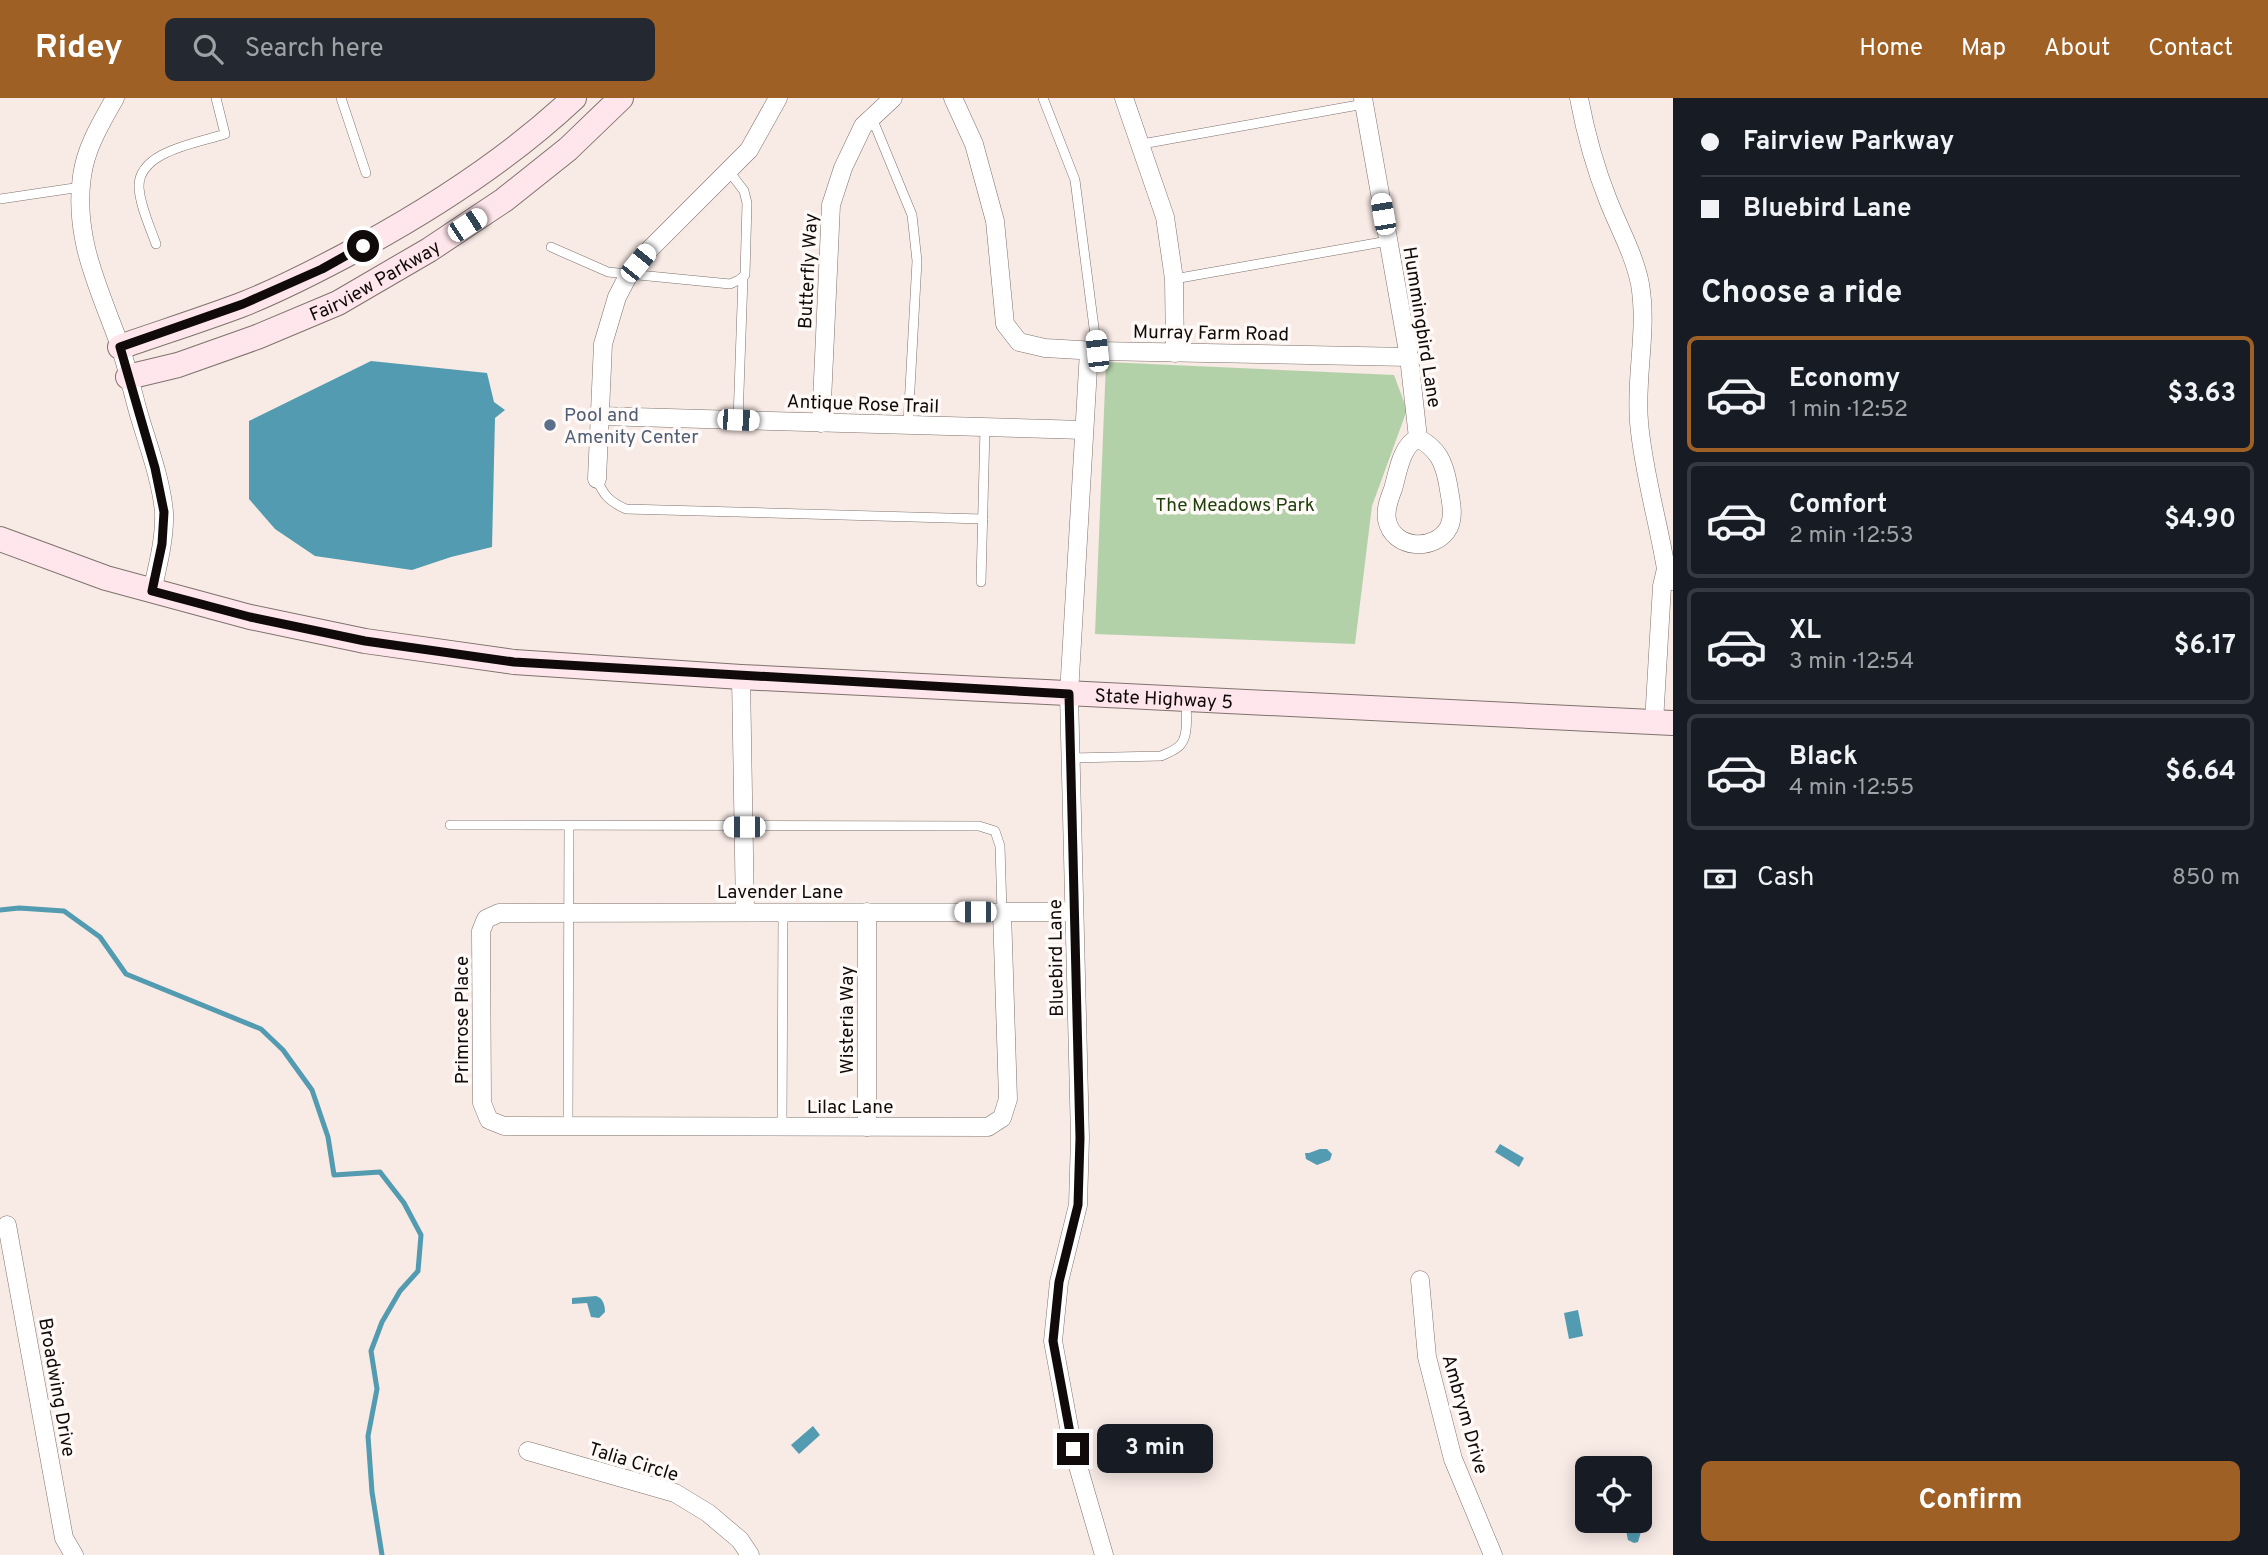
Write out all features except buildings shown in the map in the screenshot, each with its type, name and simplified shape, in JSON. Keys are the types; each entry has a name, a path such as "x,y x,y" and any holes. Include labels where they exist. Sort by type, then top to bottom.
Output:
{"main road":[{"name":"Fairview Parkway","path":"120,347 243,304 322,269 424,213 485,172 547,124 574,98"},
{"name":"Fairview Parkway","path":"128,377 177,365 257,337 338,303 429,250 504,200 568,149 621,98"},
{"name":"State Highway 5","path":"0,539 80,569 250,617 365,641 514,662 741,677 1664,722"}],"street":[{"path":"115,98 89,146 80,187 82,220 90,270 120,347 155,468 164,512 162,544 152,591"},
{"path":"597,479 603,344 617,297 628,275 648,251 749,150 778,98"},
{"name":"Butterfly Way","path":"821,423 831,205 843,168 863,126 893,98"},
{"name":"Murray Farm Road","path":"953,98 974,144 995,222 1005,324 1019,342 1045,348 1093,351 1409,357"},
{"path":"1124,98 1165,217 1174,279 1175,353"},
{"path":"1579,98 1588,146 1608,201 1632,253 1640,284 1643,342 1638,421 1669,564 1662,586 1664,722"},
{"name":"Hummingbird Lane","path":"1363,101 1409,357 1418,438"},
{"name":"Bluebird Lane","path":"1093,351 1084,430 1069,694 1080,1138 1078,1205 1059,1282 1053,1341 1073,1449 1104,1555"},
{"name":"Antique Rose Trail","path":"599,416 1084,430"},
{"path":"1418,438 1438,453 1444,464 1452,509 1449,526 1438,540 1426,545 1411,544 1399,538 1391,530 1387,520 1387,506 1405,450 1418,438"},
{"path":"741,677 745,912"},
{"name":"Wisteria Way","path":"867,912 867,1127"},
{"name":"Lilac Lane","path":"489,1121 504,1126 568,1127 988,1127 1003,1118 1008,1098 1002,912"},
{"name":"Lavender Lane","path":"486,919 499,913 1074,912"},
{"name":"Primrose Place","path":"486,919 481,932 482,1103 489,1121"},
{"name":"Broadwing Drive","path":"7,1225 64,1538 74,1555"},
{"name":"Ambrym Drive","path":"1420,1279 1427,1357 1453,1459 1493,1555"},
{"name":"Talia Circle","path":"528,1451 675,1493 708,1513 740,1540 750,1555"}],"lane":[{"path":"156,244 139,186 143,168 155,157 225,134 216,98"},
{"path":"341,98 366,173"},
{"path":"1043,98 1075,180 1093,351"},
{"path":"1142,144 1363,101"},
{"path":"872,118 912,215 916,241 908,425"},
{"path":"729,171 744,191 747,203 738,420"},
{"path":"0,199 80,187"},
{"path":"1174,279 1388,241"},
{"path":"551,247 608,272 730,284 743,277"},
{"path":"981,582 985,428"},
{"path":"597,479 602,493 613,503 626,509 983,519"},
{"path":"1071,758 1161,755 1174,750 1181,744 1185,731 1186,698"},
{"path":"450,825 979,826 995,831 1000,846 1002,912"},
{"path":"568,1127 569,826"},
{"path":"782,1127 783,912"}],"green space":[{"name":"The Meadows Park","path":"1106,362 1394,375 1407,410 1372,506 1355,644 1095,634"}],"water":[{"path":"371,361 487,373 494,402 505,410 495,418 492,547 412,570 315,556 275,529 249,499 249,421"},
{"path":"1500,1144 1524,1158 1519,1167 1495,1152"},
{"path":"1327,1149 1332,1154 1330,1160 1317,1165 1306,1159 1305,1153"},
{"path":"596,1296 602,1300 605,1307 605,1312 599,1318 591,1317 587,1303 572,1304 572,1298"},
{"path":"1578,1310 1583,1336 1569,1339 1564,1313"},
{"path":"813,1426 820,1435 799,1454 791,1445"},
{"path":"1627,1533 1641,1533 1638,1542 1628,1540"}],"waterway":[{"path":"0,910 19,908 64,911 100,937 126,974 261,1029 283,1050 312,1090 328,1137 334,1175 380,1172 404,1203 421,1235 418,1271 400,1291 382,1322 371,1351 377,1389 368,1436 372,1492 382,1555"}],"place":[{"name":"Pool and Amenity Center","path":"550,425"}],"route":[{"path":"363,246 322,269 243,304 120,347 155,468 164,512 162,544 152,591 250,617 365,641 514,662 1069,694 1080,1138 1078,1205 1059,1282 1053,1341 1073,1449"}]}
